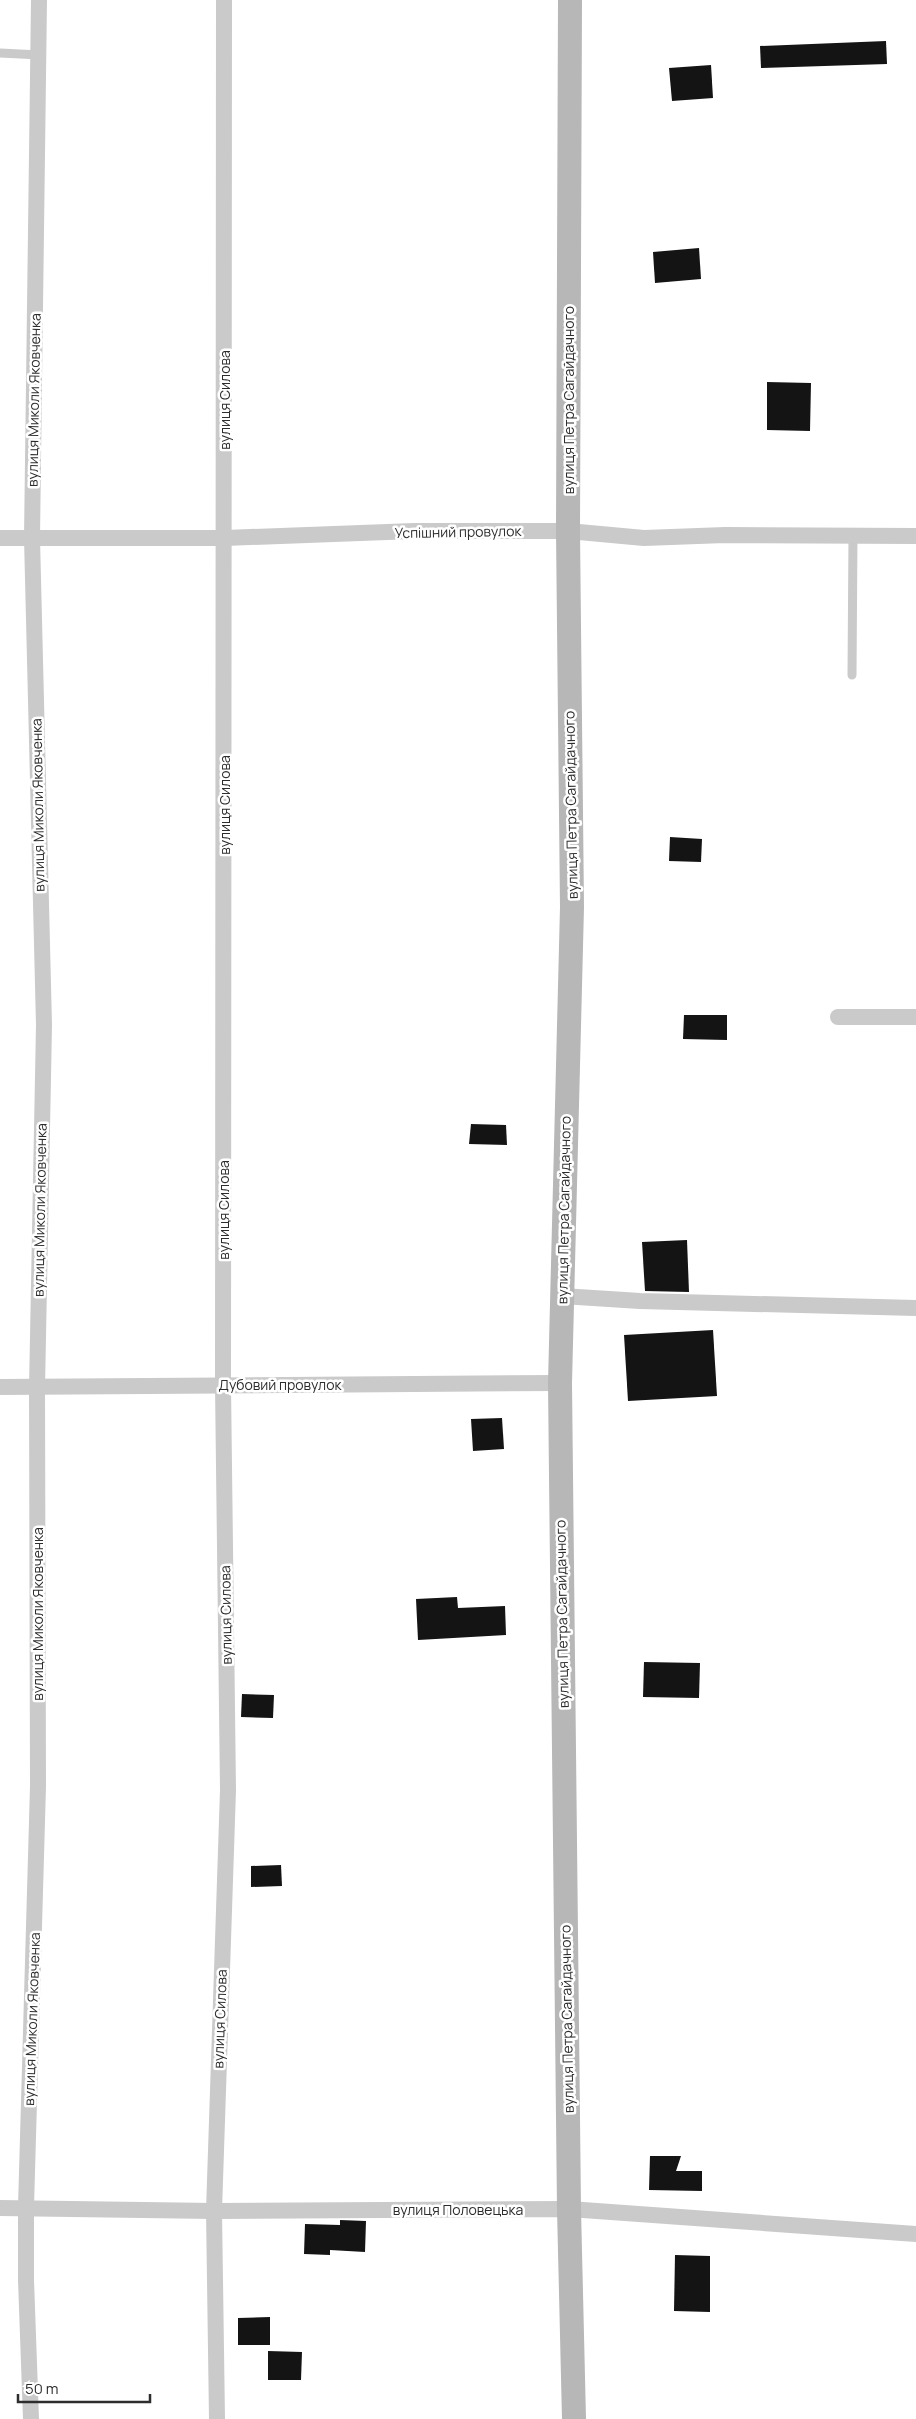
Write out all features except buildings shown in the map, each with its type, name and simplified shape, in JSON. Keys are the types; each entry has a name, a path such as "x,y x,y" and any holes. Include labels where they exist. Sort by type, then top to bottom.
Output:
{"street":[{"name":"вулиця Миколи Яковченка","path":"31,2419 26,2280 26,2207 38,1786 37,1388 44,1025 32,538 40,55 39,0"},
{"name":"вулиця Силова","path":"217,2419 214,2210 228,1790 224,1385 224,0"},
{"name":"вулиця Петра Сагайдачного","path":"570,0 568,531 572,907 560,1383 569,2209 574,2419"},
{"name":"Успішний провулок","path":"0,538 225,538 414,531 568,531 644,538 725,535 916,536"},
{"path":"838,1017 916,1017"},
{"path":"562,1296 640,1301 916,1308"},
{"name":"Дубовий провулок","path":"0,1387 560,1383"},
{"name":"вулиця Половецька","path":"0,2208 214,2210 569,2209 916,2234"}],"lane":[{"path":"0,53 40,55"},
{"path":"852,675 853,535"}]}
